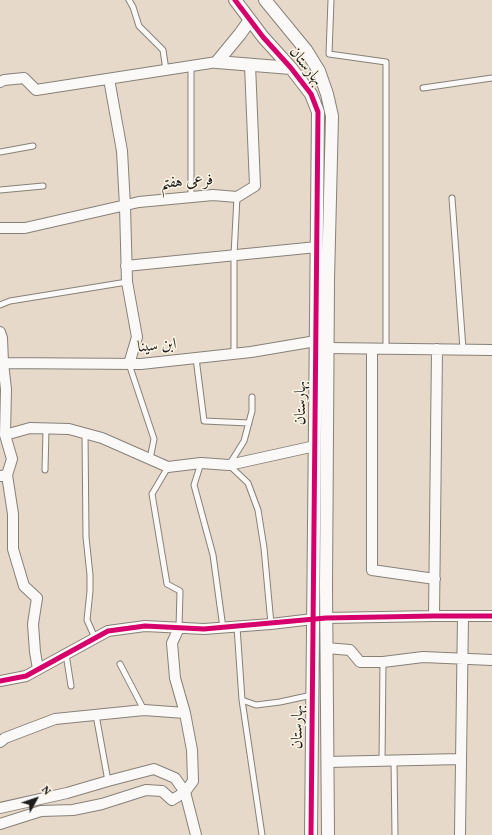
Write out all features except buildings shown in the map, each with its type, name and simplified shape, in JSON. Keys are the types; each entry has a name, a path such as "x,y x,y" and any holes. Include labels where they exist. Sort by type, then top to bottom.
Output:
{"street":[{"name":"بهارستان","path":"235,0 263,37 291,68 311,94 318,112 311,835"},
{"name":"بهارستان","path":"265,0 306,50 319,71 327,94 332,116 328,348 326,618 328,835"},
{"path":"217,62 250,20"},
{"path":"0,82 24,78 36,90 217,62 291,68"},
{"name":"فرعی هفتم","path":"0,228 26,228 139,202 213,195 237,197 255,186 250,65"},
{"path":"109,79 122,152 127,282 137,337 129,364"},
{"path":"126,266 317,247"},
{"path":"0,332 2,338 1,363 6,389 5,435 12,460 3,476 13,514 12,549 24,586 37,598 33,624 38,669"},
{"name":"ابن سینا","path":"1,363 141,364 234,354 316,341"},
{"path":"328,348 492,350"},
{"path":"372,349 372,570 435,579"},
{"path":"434,616 437,349"},
{"path":"5,435 30,428 69,429 102,438 168,467 201,463 229,465 315,446"},
{"path":"460,834 463,616"},
{"path":"0,681 26,676 108,630 146,626 204,629 326,618 492,616"},
{"path":"0,824 41,811 73,810 102,804 146,790 162,792 172,800 185,792 193,781 192,750 185,713 174,678 172,643 179,628"},
{"path":"326,648 350,650 360,662 383,662 423,657 492,660"},
{"path":"313,695 327,697"},
{"path":"0,742 5,738 55,719 144,710 185,713"},
{"path":"327,762 461,759"},
{"path":"0,808 67,793 108,780 154,769 175,778 185,792 196,835"}],"lane":[{"path":"129,0 133,7 139,26 163,50 166,70"},
{"path":"331,0 329,54 386,62 386,349"},
{"path":"191,66 191,197"},
{"path":"424,88 492,78"},
{"path":"0,152 33,146"},
{"path":"0,190 43,186"},
{"path":"234,354 234,255 237,197"},
{"path":"452,198 463,349"},
{"path":"0,305 10,301 127,282"},
{"path":"196,358 204,421 249,423"},
{"path":"129,364 154,439 150,459"},
{"path":"252,397 252,411 244,441 229,465 248,483 258,510 264,548 271,624"},
{"path":"45,470 46,429"},
{"path":"85,433 86,536 90,575 87,620 95,638"},
{"path":"201,463 194,485 213,555 222,628"},
{"path":"168,467 152,494 168,584 180,591 179,628"},
{"path":"237,627 242,700 262,835"},
{"path":"66,654 71,686"},
{"path":"382,761 383,662"},
{"path":"120,664 144,710"},
{"path":"242,700 256,705 313,695"},
{"path":"96,714 108,780"},
{"path":"394,760 395,835"}],"cycle path":[{"path":"235,0 263,37 291,68 311,94 318,112 311,835"},
{"path":"0,681 26,676 108,631 145,626 204,629 326,618 492,616"}]}
